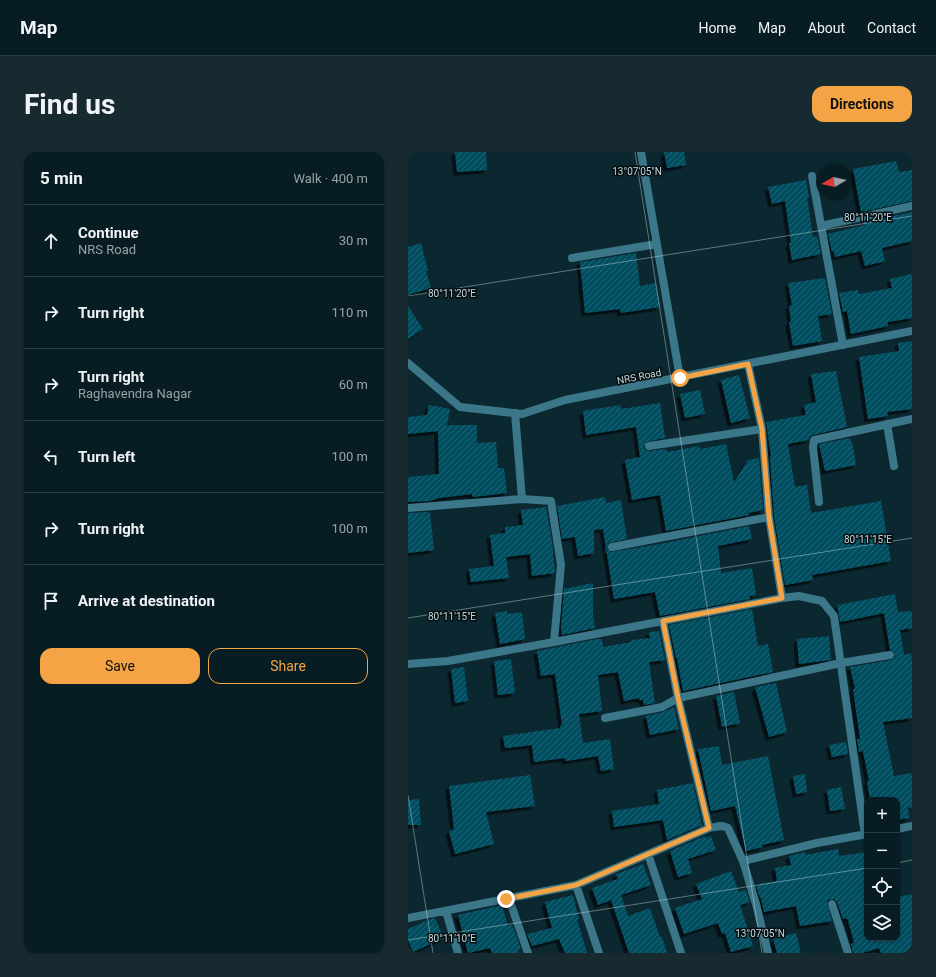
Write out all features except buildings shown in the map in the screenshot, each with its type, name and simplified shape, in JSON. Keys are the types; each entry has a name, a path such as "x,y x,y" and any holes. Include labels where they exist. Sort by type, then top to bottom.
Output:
{"street":[{"path":"641,152 680,378"},
{"path":"812,176 843,345"},
{"path":"821,226 912,206"},
{"path":"572,258 657,244"},
{"name":"NRS Road","path":"408,363 460,406 522,414 565,400 912,331"},
{"path":"748,364 762,429 769,517 782,598"},
{"path":"514,413 522,499"},
{"path":"819,502 813,447 814,440 912,419"},
{"path":"887,424 894,466"},
{"path":"650,446 762,429"},
{"path":"408,508 522,499 551,502 561,565 554,642"},
{"path":"612,547 769,517"},
{"path":"408,664 448,661 782,598 799,596 822,601 834,616 866,833"},
{"path":"663,621 678,698 709,828"},
{"path":"605,718 662,707 678,698 841,663 890,655"},
{"path":"408,918 576,885 709,828 725,826 728,828 743,861 756,904 768,953"},
{"path":"900,828 912,826"},
{"path":"743,861 817,843 864,835"},
{"path":"648,854 681,953"},
{"path":"576,885 599,953"},
{"path":"510,899 528,953"},
{"path":"832,904 848,953"},
{"path":"446,911 458,953"}],"route":[{"path":"506,899 576,885 709,828 678,698 663,621 782,598 769,517 762,429 748,364 680,378"}]}
